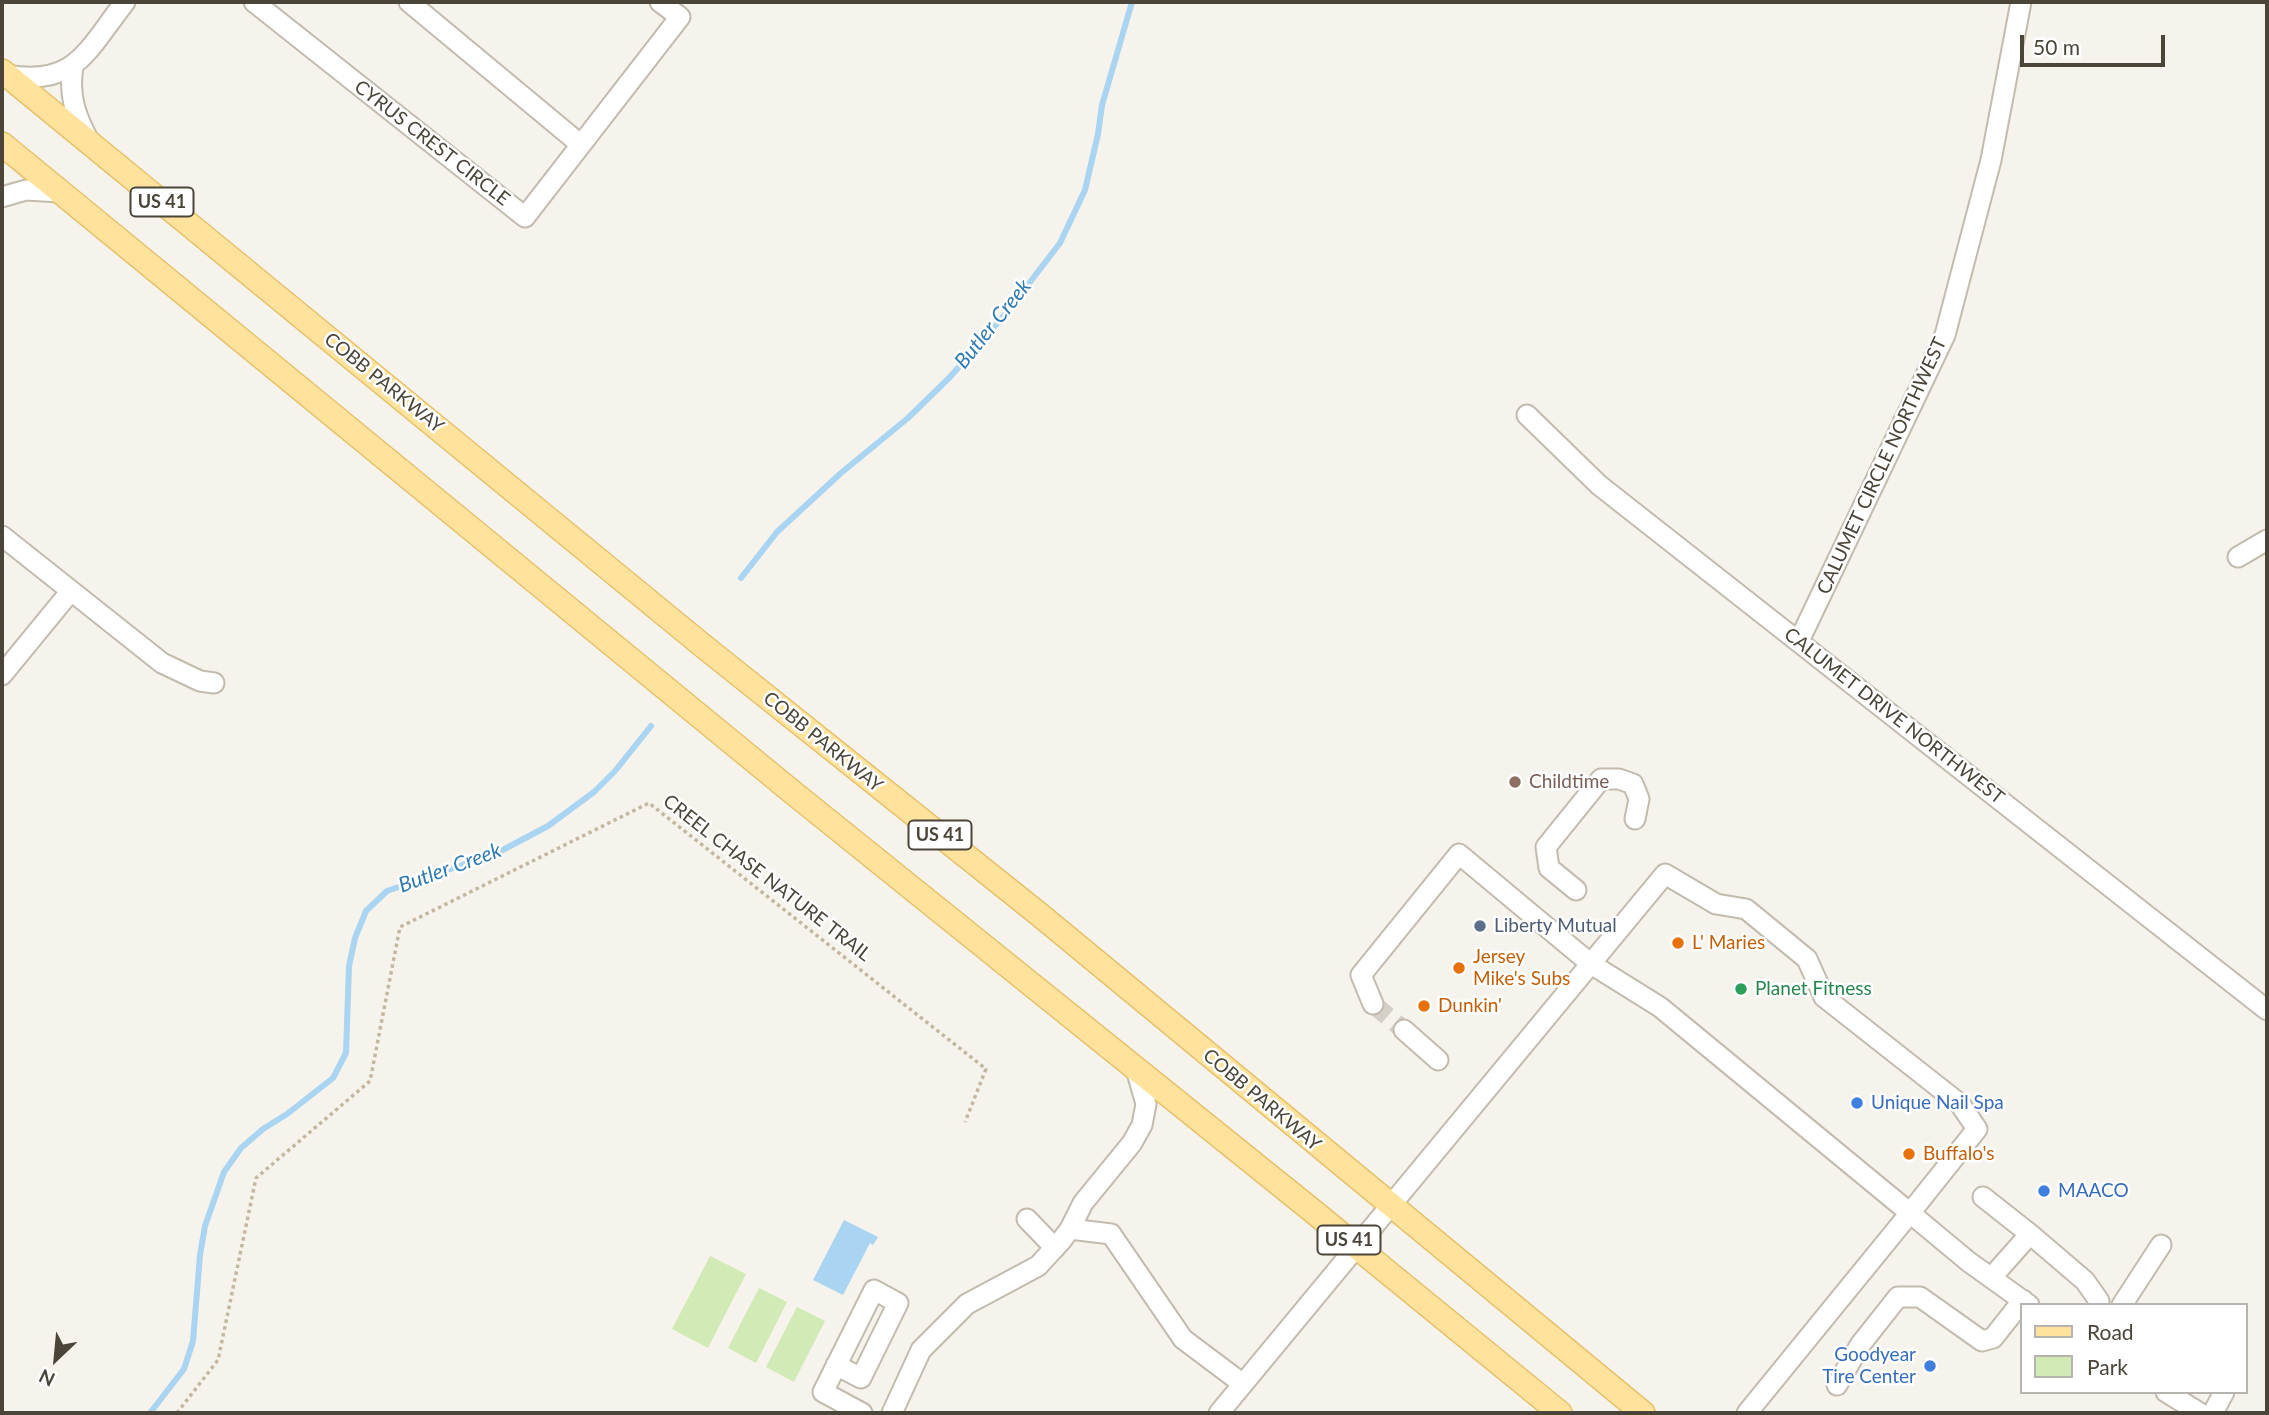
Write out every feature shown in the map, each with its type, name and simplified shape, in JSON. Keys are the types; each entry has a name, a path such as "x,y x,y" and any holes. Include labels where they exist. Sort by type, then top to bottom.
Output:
{"main road":[{"name":"COBB PARKWAY","path":"4,73 702,645 1040,915 1643,1413"},
{"name":"US 41","path":"2,144 791,790 1560,1413"}],"street":[{"path":"4,73 32,79 44,78 73,67 125,2"},
{"name":"CYRUS CREST CIRCLE","path":"254,2 525,217 680,17 660,2"},
{"path":"409,2 580,144"},
{"name":"CALUMET CIRCLE NORTHWEST","path":"1799,641 1945,335 1991,160 2021,2"},
{"path":"73,67 71,94 79,121 91,144"},
{"path":"2,197 26,190 60,192"},
{"name":"CALUMET DRIVE NORTHWEST","path":"1527,415 1600,485 2267,1010"},
{"path":"2,536 162,663 200,681 214,683"},
{"path":"2238,557 2267,540"},
{"path":"2,675 70,592"},
{"path":"1576,890 1549,868 1546,847 1601,779 1619,779 1633,784 1639,799 1635,819"},
{"path":"1373,1004 1361,975 1459,854 1591,964 1660,1007 1910,1213 2026,1303"},
{"path":"1219,1413 1665,874 1716,904 1746,909 1807,959 1824,997 1960,1104 1976,1129 1747,1413"},
{"path":"1404,1030 1438,1060"},
{"path":"892,1413 921,1350 948,1321 977,1297 1038,1266 1070,1229 1083,1203 1132,1143 1142,1125 1146,1104 1136,1069"},
{"path":"1983,1197 2085,1281 2100,1303"},
{"path":"1027,1219 1055,1248"},
{"path":"1070,1229 1111,1234 1183,1339 1243,1384"},
{"path":"1991,1278 2030,1234"},
{"path":"2123,1303 2161,1245"},
{"path":"1837,1385 1860,1345 1898,1297 1920,1297 1982,1341 1993,1338 2021,1308"},
{"path":"836,1365 823,1392 862,1413"},
{"path":"2169,1394 2200,1413"},
{"path":"2213,1413 2223,1394"}],"path":[{"name":"CREEL CHASE NATURE TRAIL","path":"177,1413 218,1360 256,1178 370,1080 400,927 649,803 986,1069 965,1122"}],"green space":[{"path":"710,1256 746,1274 708,1348 672,1329"},
{"path":"759,1288 787,1302 756,1363 728,1348"},
{"path":"797,1307 825,1321 794,1382 766,1367"}],"water":[{"path":"844,1220 878,1237 873,1245 870,1243 843,1295 813,1280"}],"waterway":[{"name":"Butler Creek","path":"741,578 777,532 841,473 908,418 950,377 1007,312 1060,243 1085,190 1102,105 1132,2"},
{"name":"Butler Creek","path":"150,1413 184,1369 193,1341 205,1226 224,1172 241,1148 263,1129 333,1078 346,1053 349,966 355,938 366,911 387,891 497,853 548,826 594,792 615,771 651,726"}],"tunnel":[{"path":"1373,1004 1404,1030"}],"place":[{"name":"Childtime","path":"1515,782"},
{"name":"Liberty Mutual","path":"1480,926"},
{"name":"L' Maries","path":"1678,943"},
{"name":"Jersey Mike's Subs","path":"1459,968"},
{"name":"Planet Fitness","path":"1741,989"},
{"name":"Dunkin'","path":"1424,1006"},
{"name":"Unique Nail Spa","path":"1857,1103"},
{"name":"Buffalo's","path":"1909,1154"},
{"name":"MAACO","path":"2044,1191"},
{"name":"Goodyear Tire Center","path":"1930,1366"}]}
